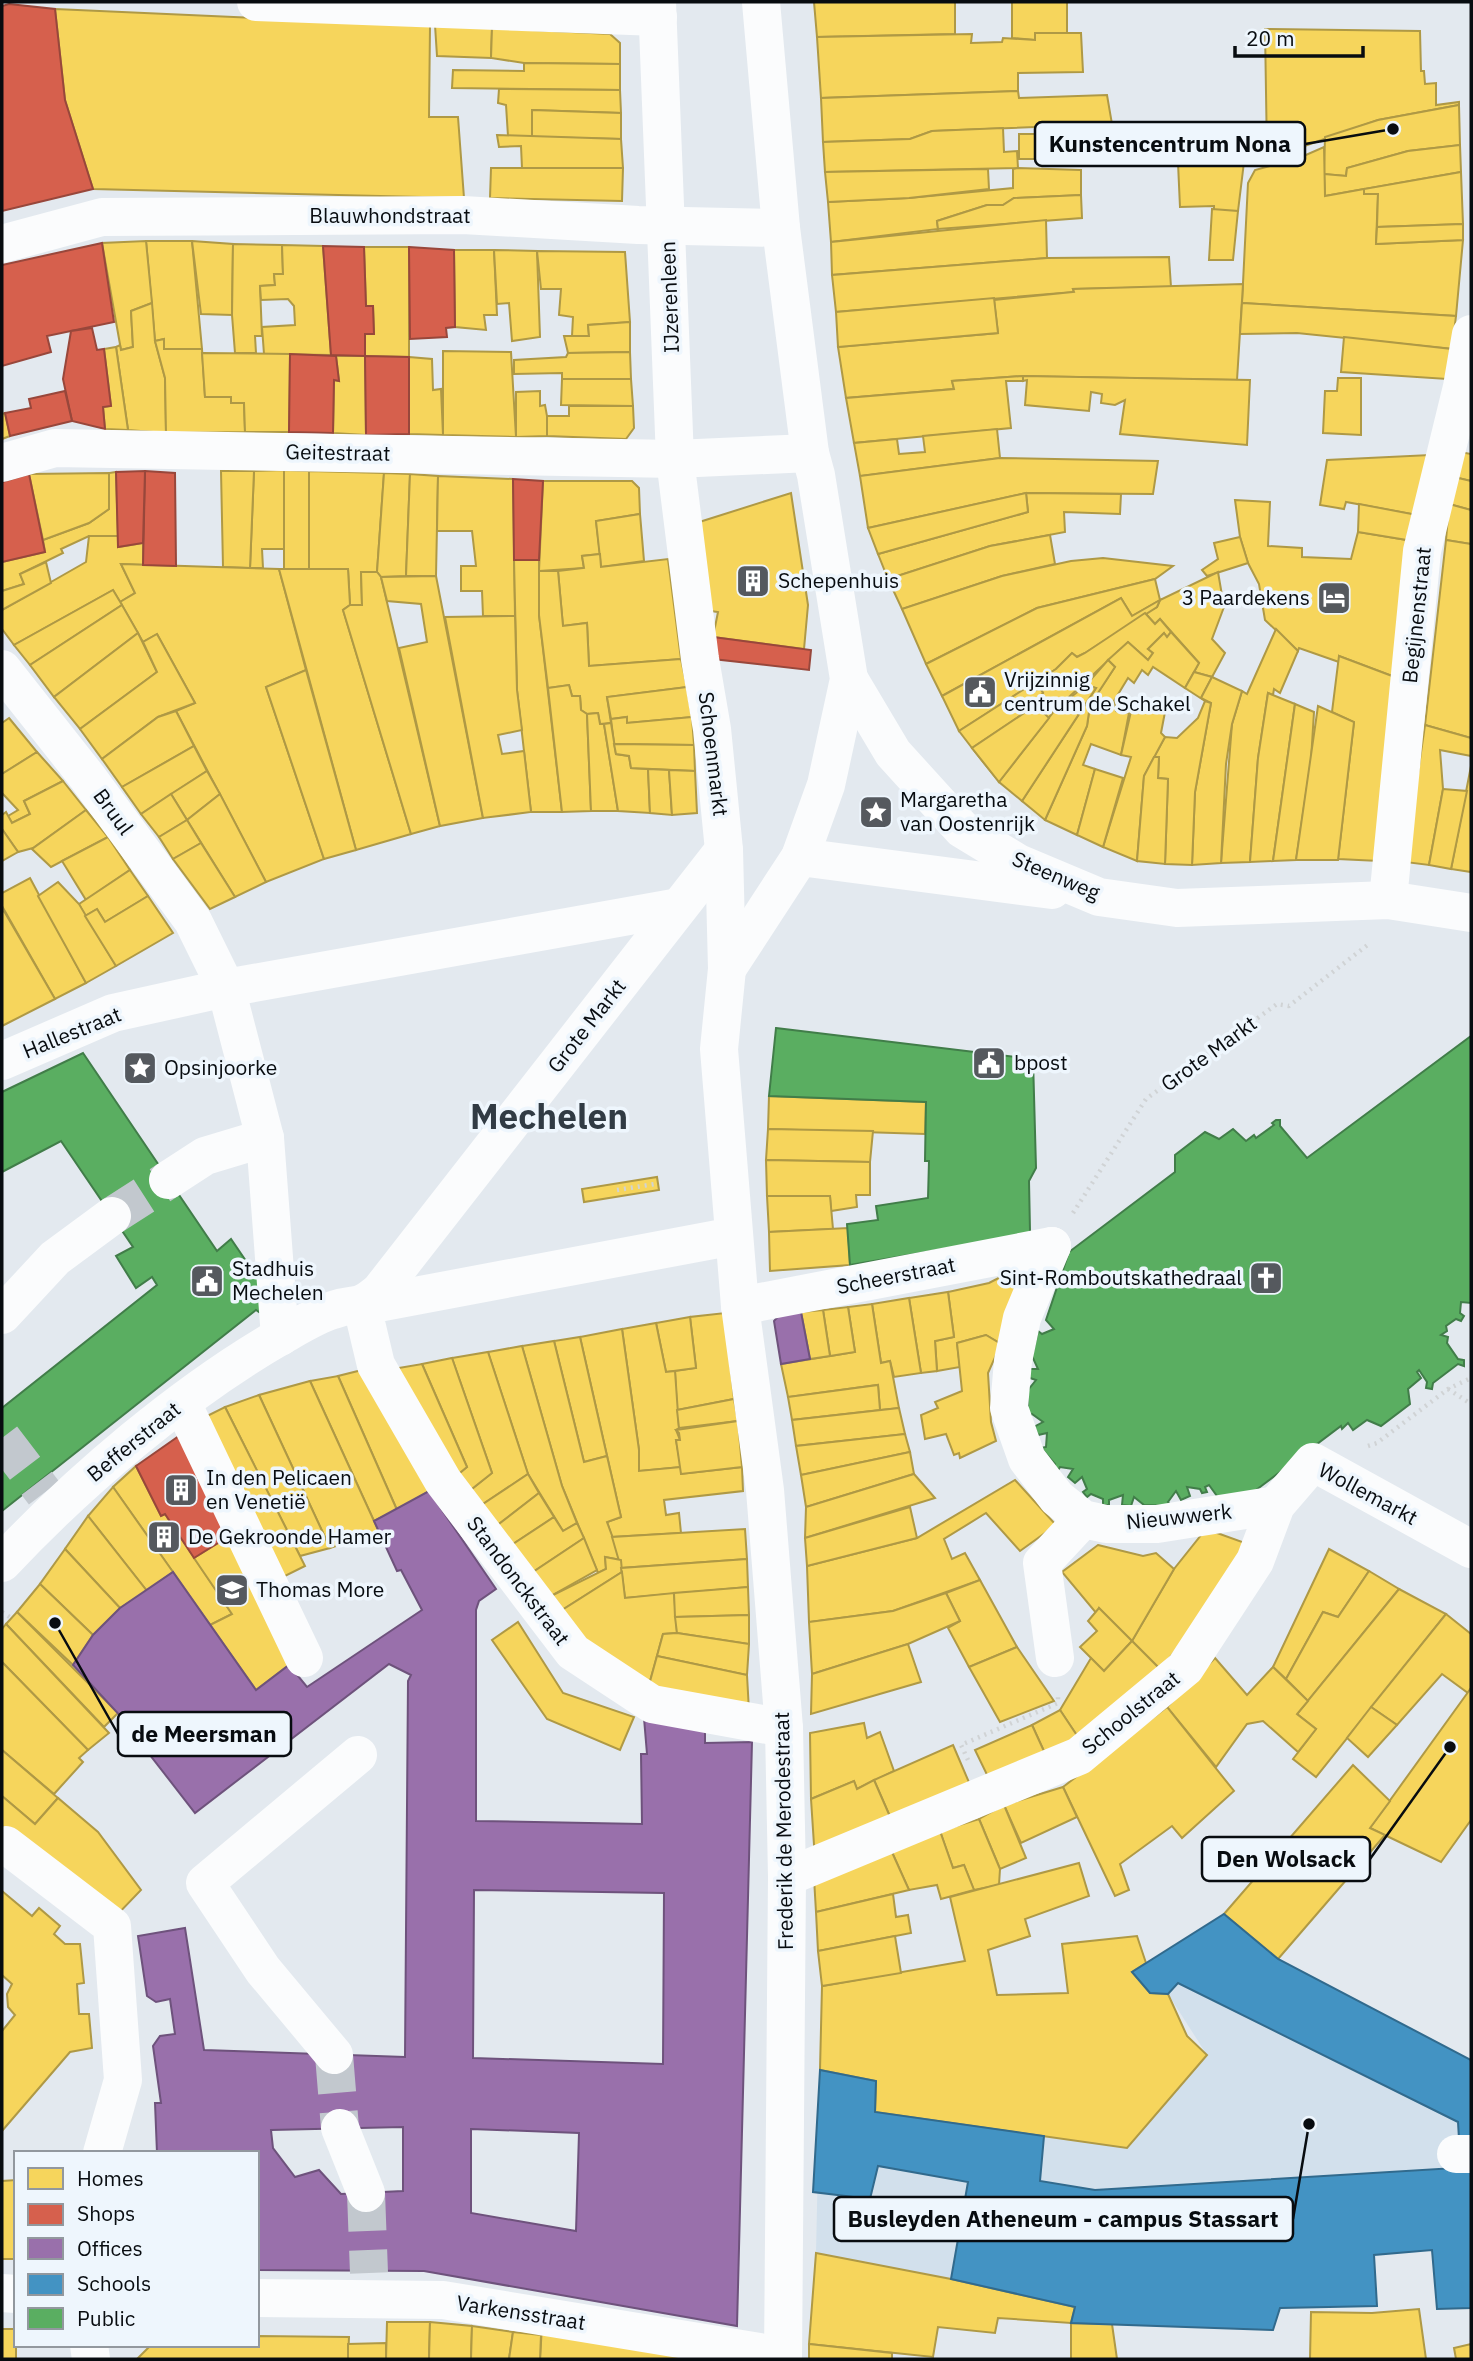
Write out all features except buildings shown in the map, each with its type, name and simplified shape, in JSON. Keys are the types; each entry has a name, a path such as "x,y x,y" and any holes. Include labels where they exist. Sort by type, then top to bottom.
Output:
{"street":[{"path":"256,2 658,9"},
{"path":"676,459 813,464 781,228 761,2"},
{"name":"IJzerenleen","path":"658,9 676,459 700,659"},
{"name":"Blauwhondstraat","path":"2,244 102,217 463,215 781,228"},
{"name":"Begijnenstraat","path":"1388,900 1422,551 1462,387 1471,334"},
{"name":"Geitestraat","path":"2,463 55,448 676,459"},
{"name":"Steenweg","path":"813,464 849,679 893,753 962,829 1018,863 1099,897 1177,908 1388,900 1471,913"},
{"name":"Schoenmarkt","path":"700,659 712,729 724,850"},
{"name":"Bruul","path":"2,669 88,778 193,921 220,975"},
{"name":"Steenweg","path":"800,857 826,785 849,679"},
{"path":"724,850 727,969 719,1049 740,1306"},
{"name":"Grote Markt","path":"362,1306 380,1291 724,850"},
{"path":"727,969 800,857 1099,897"},
{"path":"680,907 220,975 265,1138 280,1336 334,1309 734,1236"},
{"name":"Hallestraat","path":"2,1062 113,1013 220,975"},
{"path":"168,1180 205,1156 265,1138"},
{"path":"2,1315 55,1258 112,1216"},
{"path":"1052,1246 1022,1318 1013,1361 1009,1408 1027,1459 1057,1499 1083,1519 1042,1563 1055,1658"},
{"name":"Scheerstraat","path":"740,1306 1052,1246"},
{"name":"Standonckstraat","path":"362,1306 376,1365 443,1481 573,1652 652,1704 784,1728"},
{"name":"Frederik de Merodestraat","path":"740,1306 765,1489 784,1728 787,1877 773,2356"},
{"name":"Befferstraat","path":"2,1563 50,1500 182,1403 280,1336"},
{"path":"182,1403 304,1658"},
{"name":"Wollemarkt","path":"1276,1505 1313,1462 1471,1549"},
{"name":"Nieuwwerk","path":"1083,1519 1106,1524 1157,1524 1276,1505"},
{"name":"Schoolstraat","path":"787,1877 1079,1756 1185,1668 1255,1561 1276,1505"},
{"path":"334,2055 263,1970 205,1883 358,1755"},
{"path":"6,1845 112,1926 123,2080 103,2151"},
{"path":"340,2128 366,2193"},
{"name":"Varkensstraat","path":"259,2298 369,2286 773,2356"}],"path":[{"name":"Grote Markt","path":"1052,1246 1146,1099 1277,1004 1289,1006 1391,928 1388,900"},
{"path":"617,1190 655,1184"},
{"path":"1313,1462 1377,1443 1448,1389 1471,1378"},
{"path":"1448,1389 1471,1404"},
{"path":"2,1612 11,1618"},
{"path":"985,1796 961,1745 1058,1703 1055,1658"}],"shaded area":[{"path":"1224,1914 1278,1959 1471,2060 1471,2308 1437,2309 1432,2250 1374,2255 1377,2306 1280,2308 1273,2330 1071,2323 1075,2308 951,2279 816,2253 820,2070 876,2081 1207,2055 1168,1994 1150,1993 1132,1972"}],"tunnel":[{"path":"112,1216 168,1180"},
{"path":"2,1438 44,1493"},
{"path":"334,2055 340,2128"},
{"path":"366,2193 369,2273"}],"place":[{"name":"Kunstencentrum Nona","path":"1393,129"},
{"name":"Schepenhuis","path":"753,581"},
{"name":"3 Paardekens","path":"1334,598"},
{"name":"Vrijzinnig centrum de Schakel","path":"980,692"},
{"name":"Margaretha van Oostenrijk","path":"876,812"},
{"name":"bpost","path":"989,1063"},
{"name":"Opsinjoorke","path":"140,1068"},
{"name":"Sint-Romboutskathedraal","path":"1266,1278"},
{"name":"Stadhuis Mechelen","path":"207,1281"},
{"name":"In den Pelicaen en Venetië","path":"181,1490"},
{"name":"De Gekroonde Hamer","path":"164,1537"},
{"name":"Thomas More","path":"232,1590"},
{"name":"de Meersman","path":"55,1623"},
{"name":"Den Wolsack","path":"1450,1747"},
{"name":"Busleyden Atheneum - campus Stassart","path":"1309,2124"}],"district":[{"name":"Mechelen","path":"549,1117"}]}
